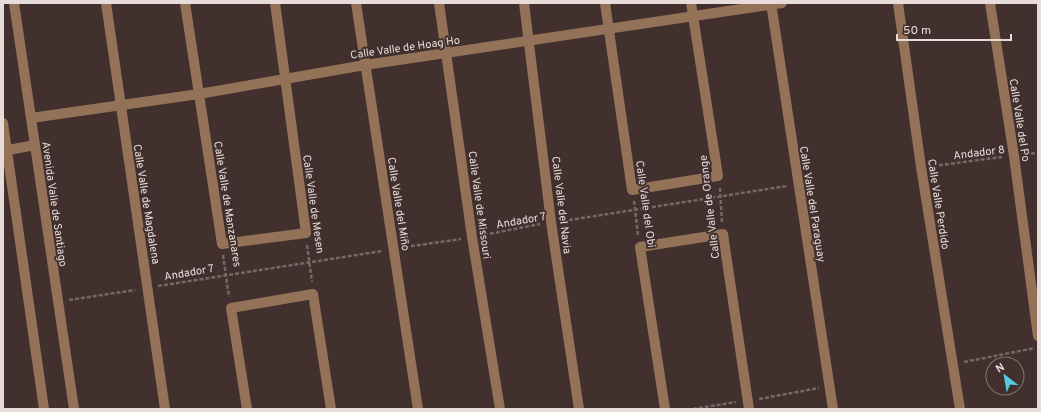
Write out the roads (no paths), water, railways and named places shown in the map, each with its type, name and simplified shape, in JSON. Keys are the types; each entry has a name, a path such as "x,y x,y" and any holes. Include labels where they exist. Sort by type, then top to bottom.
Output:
{"street":[{"name":"Avenida Valle de Santiago","path":"14,3 74,409"},
{"name":"Calle Valle de Magdalena","path":"106,3 165,409"},
{"name":"Calle Valle de Manzanares","path":"185,3 222,244"},
{"name":"Calle Valle de Mesen","path":"222,244 306,233 275,3"},
{"name":"Calle Valle del Miño","path":"356,3 418,409"},
{"name":"Calle Valle de Missouri","path":"439,3 472,237 500,409"},
{"name":"Calle Valle del Navia","path":"524,3 530,41 551,222 579,409"},
{"name":"Calle Valle del Obi","path":"605,3 632,190"},
{"name":"Calle Valle de Orange","path":"632,190 718,176 691,3"},
{"name":"Calle Valle de Hoag Ho","path":"31,118 199,94 365,65 782,3"},
{"name":"Calle Valle Perdido","path":"898,3 921,167 960,409"},
{"name":"Calle Valle del Po","path":"990,3 1014,156 1038,336"},
{"name":"Calle Valle del Paraguay","path":"771,4 833,409"},
{"path":"3,123 5,151 44,409"},
{"path":"5,151 35,145"},
{"name":"Calle Valle del Obi","path":"665,409 640,247 723,234"},
{"name":"Calle Valle de Orange","path":"723,234 749,409"},
{"path":"247,409 231,308 313,294 331,409"}]}
